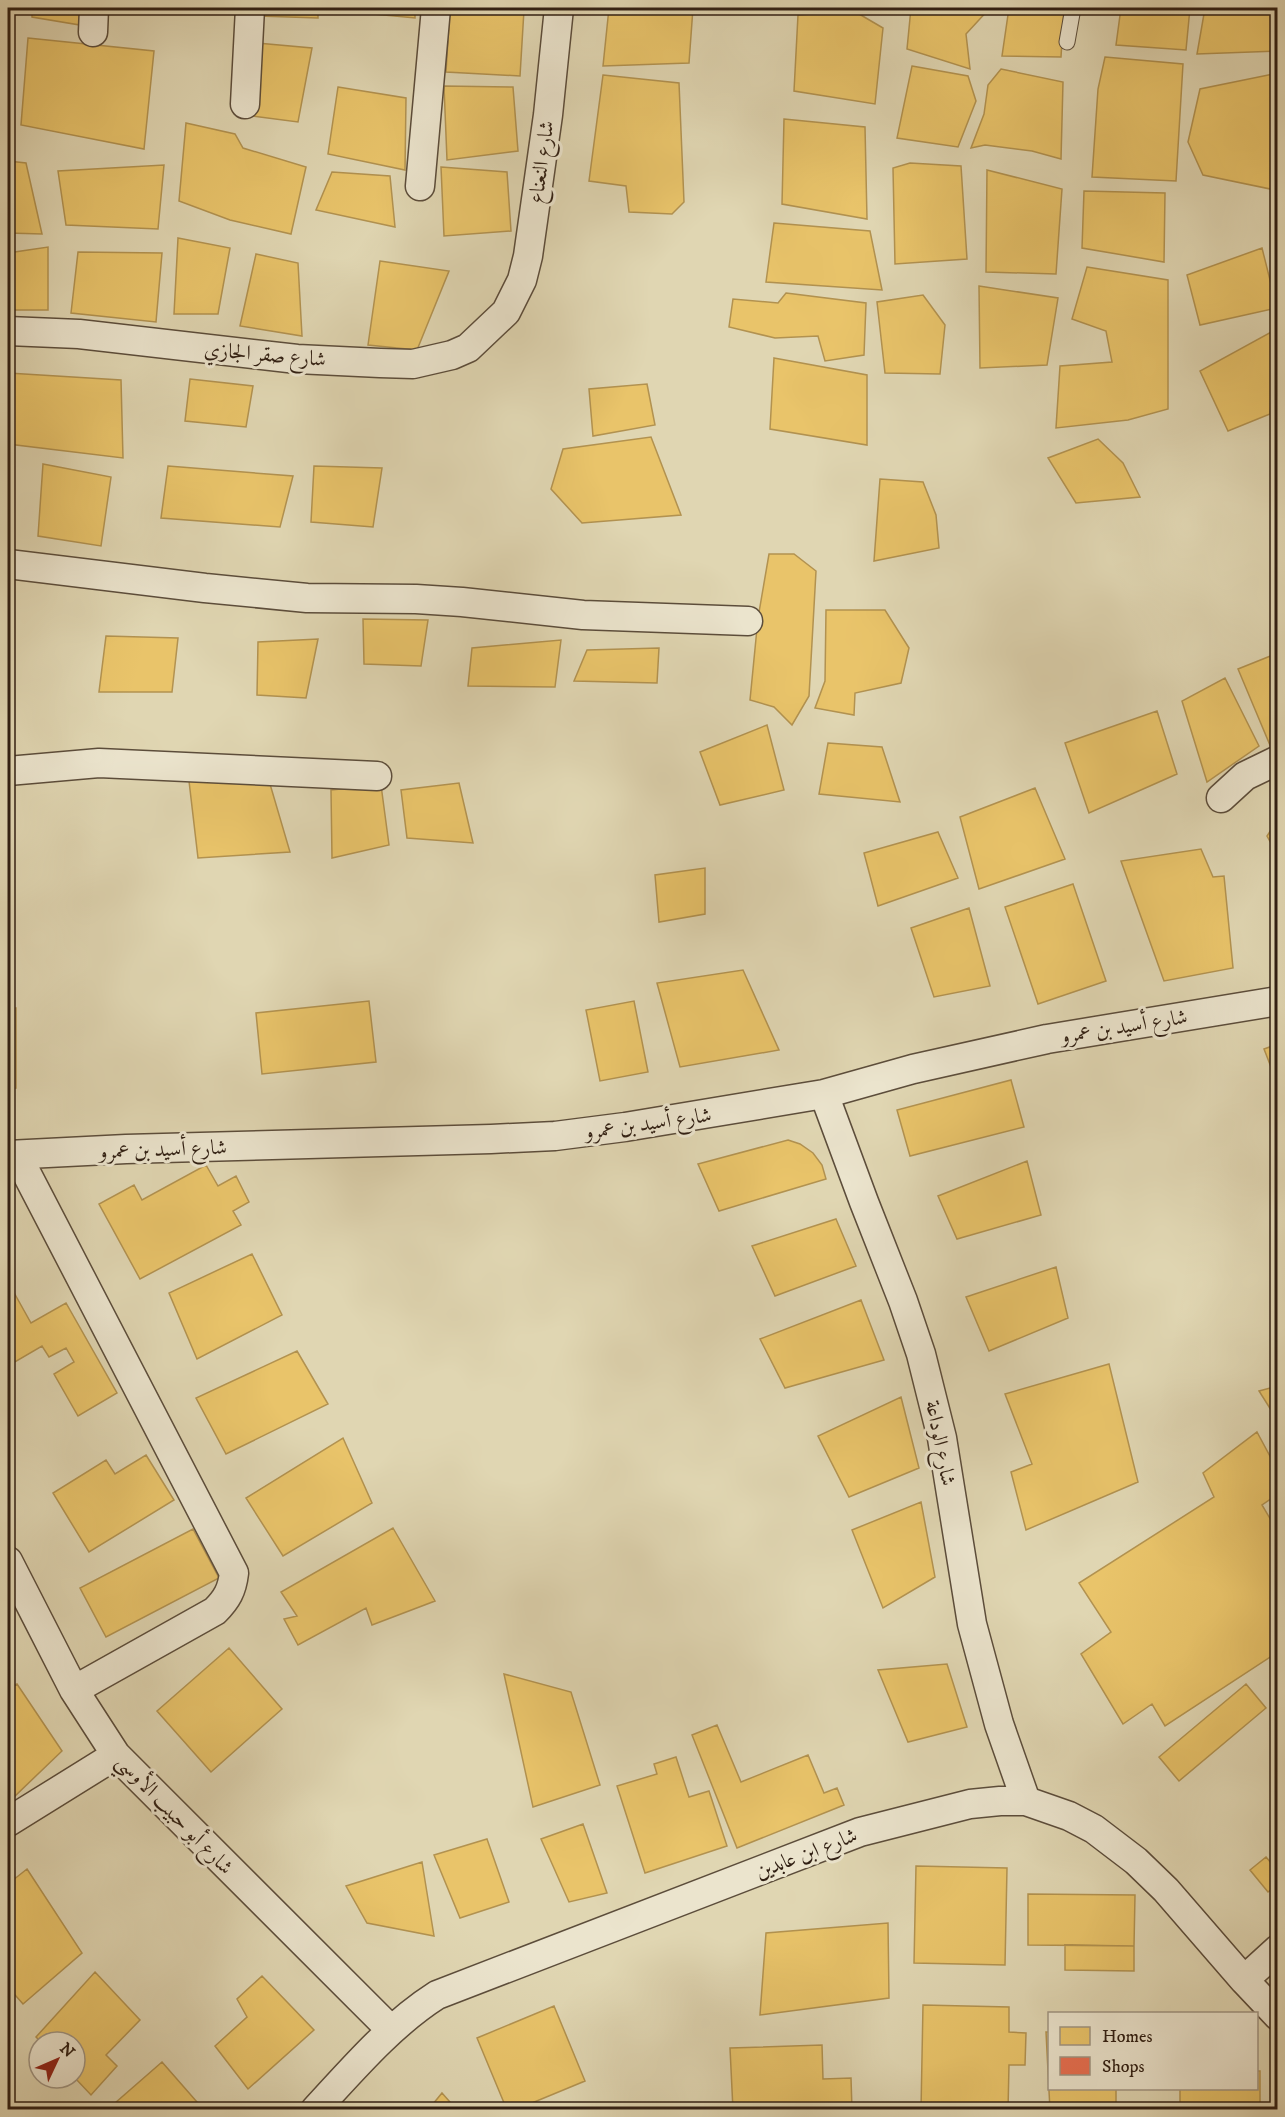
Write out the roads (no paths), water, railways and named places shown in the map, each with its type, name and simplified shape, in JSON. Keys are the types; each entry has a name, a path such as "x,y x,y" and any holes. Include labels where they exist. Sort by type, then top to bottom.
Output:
{"street":[{"path":"245,104 250,8"},
{"path":"420,186 436,8"},
{"name":"شارع النعناع","path":"506,312 522,280 528,256 548,115 559,8"},
{"name":"شارع صقر الجازي","path":"8,331 79,334 297,359 413,364 452,355 468,348 506,312"},
{"path":"8,564 307,598 416,599 583,615 748,621"},
{"path":"1221,798 1245,776 1278,760"},
{"path":"8,771 99,763 377,776"},
{"name":"شارع أسيد بن عمرو","path":"12,1155 126,1149 491,1139 555,1136 625,1128 824,1094 912,1069 1047,1039 1278,1001"},
{"name":"شارع الوداعة","path":"824,1094 921,1354 942,1438 972,1624 999,1724 1026,1801"},
{"path":"12,1155 234,1573 227,1599 215,1611 74,1690"},
{"name":"شارع أبو حبيب الأوسي","path":"8,1561 74,1690 116,1755 391,2030"},
{"path":"8,1822 116,1755"},
{"name":"شارع ابن عابدين","path":"315,2109 391,2030 416,2008 437,1995 860,1832 970,1804 1000,1801 1026,1801 1069,1816 1094,1829 1128,1854 1166,1890 1278,2016"},
{"path":"1244,1980 1278,1949"}],"lane":[{"path":"1067,42 1073,8"}]}
